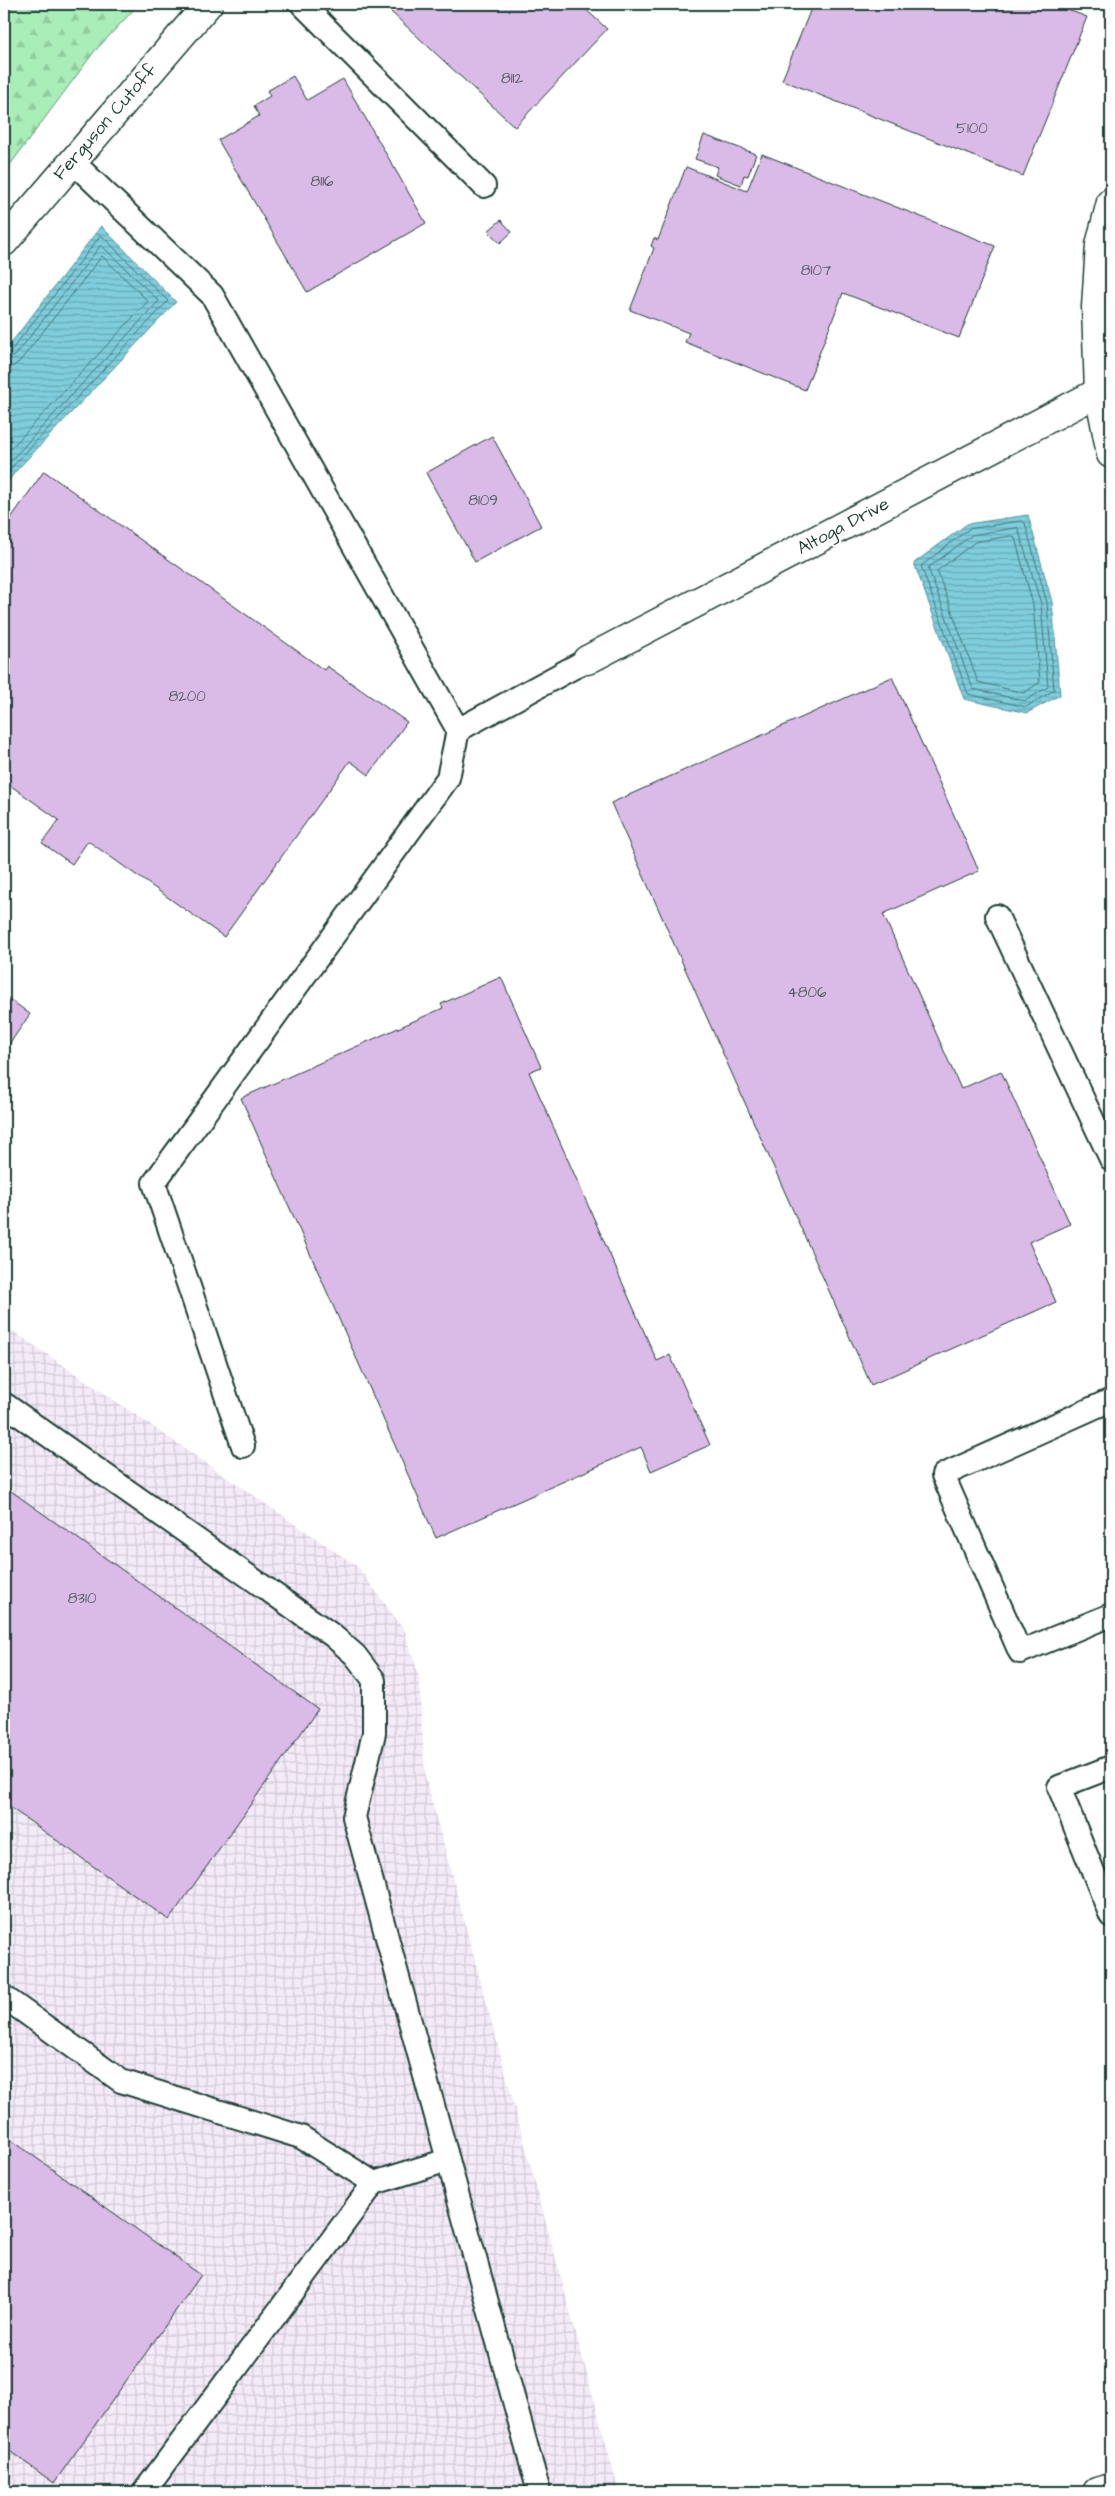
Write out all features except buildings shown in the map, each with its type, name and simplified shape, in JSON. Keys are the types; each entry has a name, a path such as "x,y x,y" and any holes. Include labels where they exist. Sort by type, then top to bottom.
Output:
{"street":[{"name":"Ferguson Cutoff","path":"4,242 72,160 208,4"},
{"path":"1111,202 1100,245 1096,307 1104,355 1099,392 1111,454"},
{"name":"Altoga Drive","path":"587,660 1099,392"},
{"path":"1097,2492 1111,2488"}],"lane":[{"path":"302,4 484,186"},
{"path":"72,160 212,295 458,730 448,778 154,1183 243,1446"},
{"path":"458,730 587,660"},
{"path":"997,916 1111,1159"},
{"path":"1111,1400 943,1475 1020,1652 1111,1615"},
{"path":"4,1404 332,1634 355,1655 374,1680 374,1733 354,1817 539,2492"},
{"path":"1111,1767 1059,1787 1111,1916"},
{"path":"4,1997 121,2081 301,2137 374,2184"},
{"path":"144,2492 374,2184 448,2160"}],"shaded area":[{"path":"4,1325 358,1567 405,1631 419,1677 425,1776 619,2492 4,2492"}],"green space":[{"path":"4,4 139,4 94,52 4,173"}],"water":[{"path":"101,226 176,302 15,472 4,488 4,352"},
{"path":"1028,515 1052,602 1060,695 1027,713 964,699 914,563 967,524"}]}
